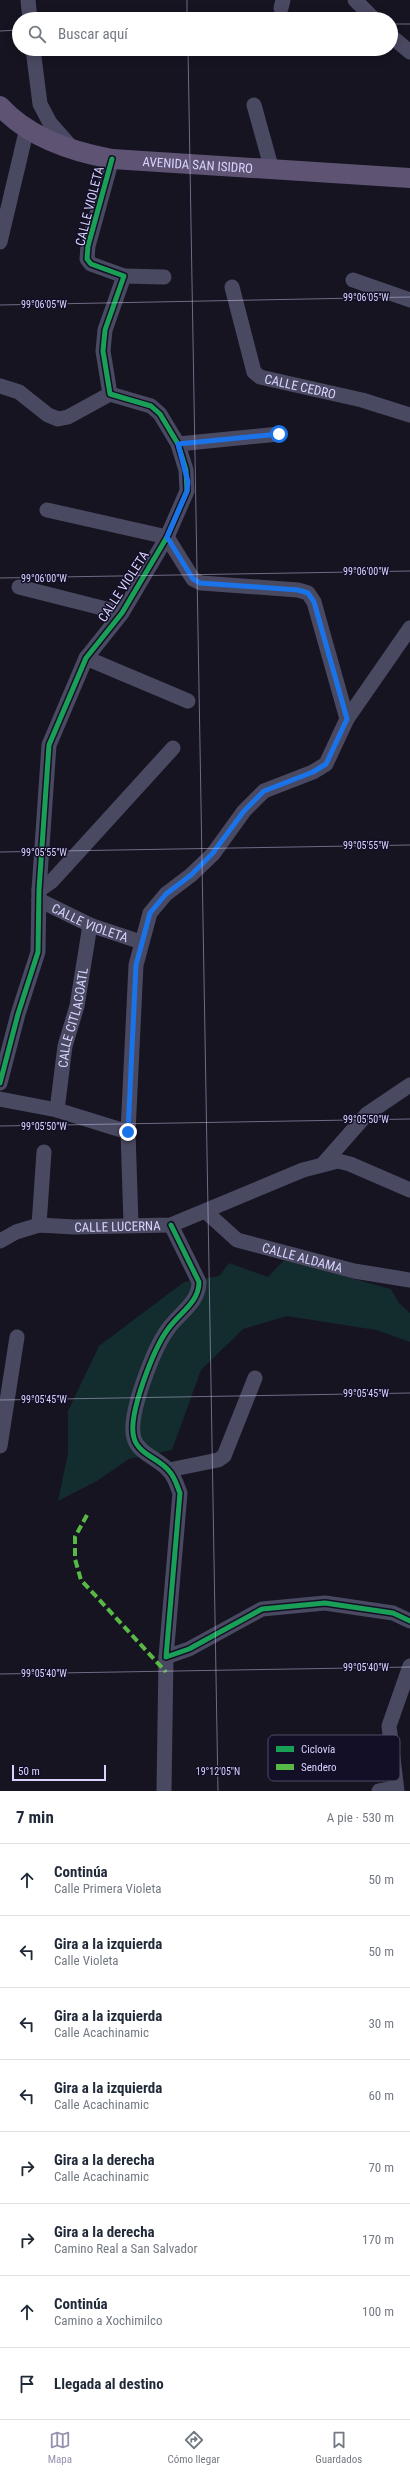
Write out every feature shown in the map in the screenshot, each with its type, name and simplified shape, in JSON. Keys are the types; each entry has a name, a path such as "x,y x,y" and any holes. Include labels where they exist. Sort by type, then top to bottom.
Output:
{"main road":[{"name":"AVENIDA SAN ISIDRO","path":"0,106 27,128 76,152 112,159 410,178"}],"street":[{"path":"28,0 29,12"},
{"path":"355,0 367,12"},
{"path":"398,42 410,52"},
{"path":"34,56 40,104 50,123 76,152"},
{"path":"254,106 272,170"},
{"path":"0,242 27,128"},
{"name":"CALLE VIOLETA","path":"112,159 88,246 87,259 90,264 124,276 164,277"},
{"path":"0,386 19,392 48,415 58,418 68,417 110,394 103,351 105,330 124,276"},
{"path":"353,280 410,300"},
{"name":"CALLE CEDRO","path":"232,287 254,372 260,377 362,400 410,415"},
{"name":"CALLE VIOLETA","path":"0,1079 38,952 39,895 49,745 86,658 122,613 167,537 187,491 188,482 178,444 160,414 151,406 110,394"},
{"path":"178,444 279,434"},
{"path":"47,510 167,537 193,579 200,583 298,590 308,593 314,602 347,719"},
{"path":"19,587 122,613"},
{"path":"131,1224 128,1132 136,965 150,913 166,894 191,875 212,854 244,811 264,791 313,772 326,764 347,719 410,628"},
{"path":"86,658 188,701"},
{"path":"39,895 174,748"},
{"name":"CALLE VIOLETA","path":"39,895 90,925 141,942"},
{"name":"CALLE CITLACOATL","path":"57,1110 65,1046 77,1006 90,925"},
{"path":"323,1164 367,1114 410,1084"},
{"path":"0,1099 57,1110 128,1132"},
{"path":"39,1225 44,1152"},
{"path":"323,1164 338,1161 350,1164 410,1190"},
{"name":"CALLE LUCERNA","path":"0,1241 16,1232 39,1225 89,1227 131,1224 171,1225 323,1164"},
{"name":"CALLE ALDAMA","path":"206,1211 237,1240 354,1271 410,1280"},
{"path":"164,1791 166,1657 180,1493 169,1470 144,1452 134,1440 132,1428 141,1390 156,1352 168,1329 195,1300 199,1292 199,1282 171,1225"},
{"path":"0,1446 3,1404 17,1337"},
{"path":"169,1470 218,1460 224,1456 256,1378"},
{"path":"166,1657 189,1649 262,1609 325,1603 362,1607 393,1613 410,1620"},
{"path":"390,1735 389,1726 410,1666"},
{"path":"379,1791 397,1790"}],"green space":[{"path":"284,1260 391,1289 399,1303 410,1313 410,1342 376,1330 287,1316 243,1329 201,1370 172,1450 129,1459 97,1481 58,1501 68,1453 68,1411 99,1346 184,1282 219,1276 229,1263 268,1277"}],"marked path":[{"path":"87,1515 75,1537 75,1559 81,1580 166,1672"}],"cycle path":[{"path":"0,1083 18,1014 38,952 39,890 49,745 86,658 122,613 167,537 187,491 186,470 178,444 160,414 151,406 110,394 103,351 105,330 124,276 91,264 87,259 88,246 112,159"},
{"path":"171,1225 199,1282 198,1289 192,1302 172,1323 162,1338 143,1382 134,1414 133,1428 136,1444 171,1473 180,1493 166,1657 189,1649 262,1609 325,1603 393,1613 410,1621"}],"route":[{"path":"128,1132 136,965 150,913 166,894 191,875 212,854 244,811 264,791 313,772 326,764 347,719 314,602 308,593 298,590 200,583 193,579 167,537 187,491 188,482 186,470 178,444 279,434"}]}
